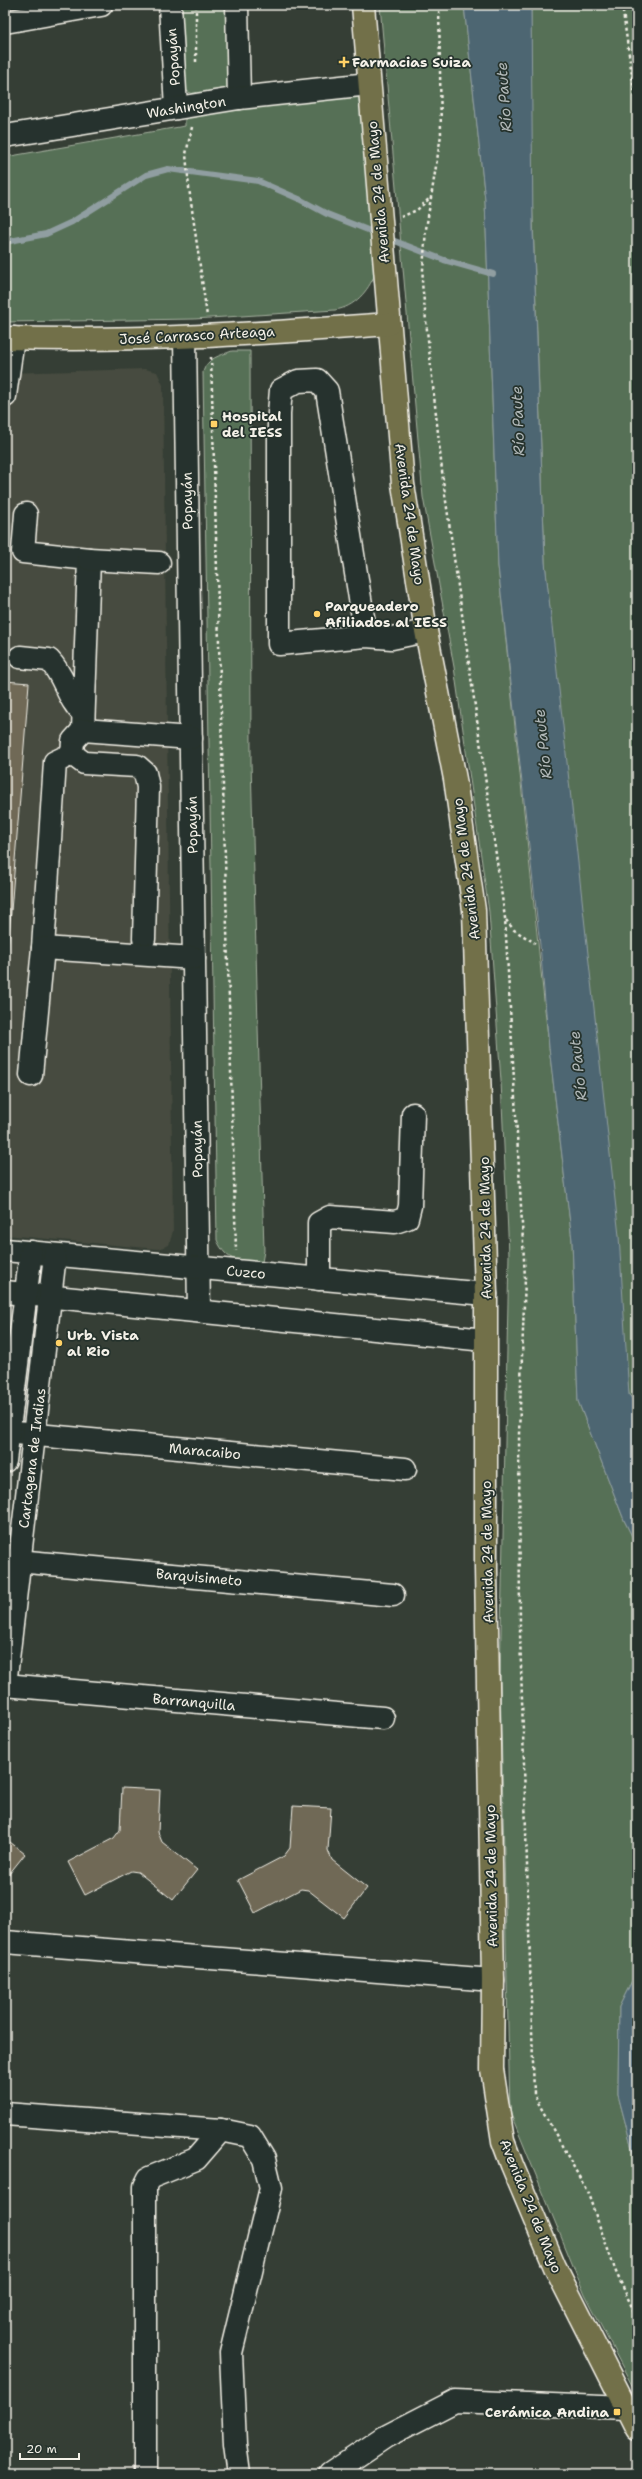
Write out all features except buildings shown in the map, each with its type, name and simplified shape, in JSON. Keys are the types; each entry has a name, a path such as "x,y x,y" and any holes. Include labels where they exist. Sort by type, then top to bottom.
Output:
{"main road":[{"name":"Avenida 24 de Mayo","path":"363,5 368,84 384,255 388,324 403,484 426,631 455,779 474,910 486,1294 485,1340 493,1980 492,2069 503,2141 555,2267 637,2429"},
{"name":"José Carrasco Arteaga","path":"9,338 92,340 185,338 388,324"}],"street":[{"path":"5,22 101,5"},
{"name":"Popayán","path":"170,5 186,107"},
{"path":"236,5 240,98"},
{"name":"Washington","path":"5,136 240,98 368,84"},
{"path":"5,396 9,338"},
{"name":"Popayán","path":"185,338 199,1311"},
{"path":"366,636 327,391 317,380 298,381 281,390 279,413 279,644 366,636 392,638 426,631"},
{"path":"26,514 24,552 90,559 159,563"},
{"path":"72,754 73,741 83,721 90,559"},
{"path":"20,657 49,660 66,685 83,721"},
{"path":"83,721 191,738"},
{"path":"72,754 84,764 137,766 145,774 148,786 144,939"},
{"path":"32,1075 43,948 56,762 72,754"},
{"path":"43,948 194,958"},
{"path":"319,1279 319,1223 330,1217 395,1222 407,1218 410,1206 413,1114"},
{"name":"Cuzco","path":"5,1250 486,1294"},
{"name":"Cartagena de Indias","path":"5,1461 16,1293 31,1252"},
{"name":"Cartagena de Indias","path":"5,1685 12,1561 34,1435 55,1255"},
{"path":"16,1293 485,1340"},
{"name":"Maracaibo","path":"7,1432 405,1469"},
{"name":"Barquisimeto","path":"12,1561 393,1595"},
{"name":"Barranquilla","path":"5,1685 383,1718"},
{"path":"5,1942 493,1980"},
{"path":"5,2114 221,2130 250,2136 264,2159 271,2188 231,2353 235,2444 239,2474"},
{"path":"145,2474 145,2186 149,2178 196,2159 221,2130"},
{"path":"330,2474 385,2437 455,2402 626,2408"}],"path":[{"path":"196,5 196,67"},
{"path":"439,5 441,135 426,229 422,283 444,488 505,918 525,1278 519,1434 520,1633 534,2094 587,2191 616,2272 637,2318"},
{"path":"622,5 637,111"},
{"path":"186,107 186,154 189,188 210,336 236,1271"},
{"path":"381,224 417,210 431,196"},
{"path":"505,918 514,930 535,943"}],"shaded area":[{"path":"145,369 157,372 163,385 173,1231 169,1245 158,1249 5,1235 5,373"}],"green space":[{"path":"182,5 231,5 231,89 193,94 184,90"},
{"path":"380,5 464,5 485,200 498,566 549,1047 572,1240 578,1401 624,1520 637,1546 637,1971 619,2007 618,2095 637,2167 637,2395 585,2295 510,2112 500,1680 509,1255 501,1081 489,912 454,667 423,497"},
{"path":"531,5 637,5 637,1404 629,1395 545,562 530,134"},
{"path":"356,94 364,96 375,274 365,292 349,306 335,310 194,319 5,322 5,157 185,126 185,113"},
{"path":"232,351 250,351 251,762 264,1251 262,1262 240,1261 230,1257 221,1248 217,1240 203,372 207,364 211,361 218,356"}],"water":[{"name":"Río Paute","path":"464,5 531,5 533,228 545,562 619,1236 629,1395 637,1404 637,1546 624,1520 578,1401 572,1240 549,1047 540,945 498,566 485,200"},
{"path":"637,1971 637,2167 618,2095 619,2007"}],"waterway":[{"path":"5,242 46,234 72,222 146,175 168,169 258,181 299,199 327,214 378,234"},
{"path":"387,238 444,260 493,274"}],"place":[{"name":"Farmacias Suiza","path":"344,62"},
{"name":"Hospital del IESS","path":"214,424"},
{"name":"Parqueadero Afiliados al IESS","path":"317,614"},
{"name":"Urb. Vista al Rio","path":"59,1343"},
{"name":"Cerámica Andina","path":"617,2412"}]}
